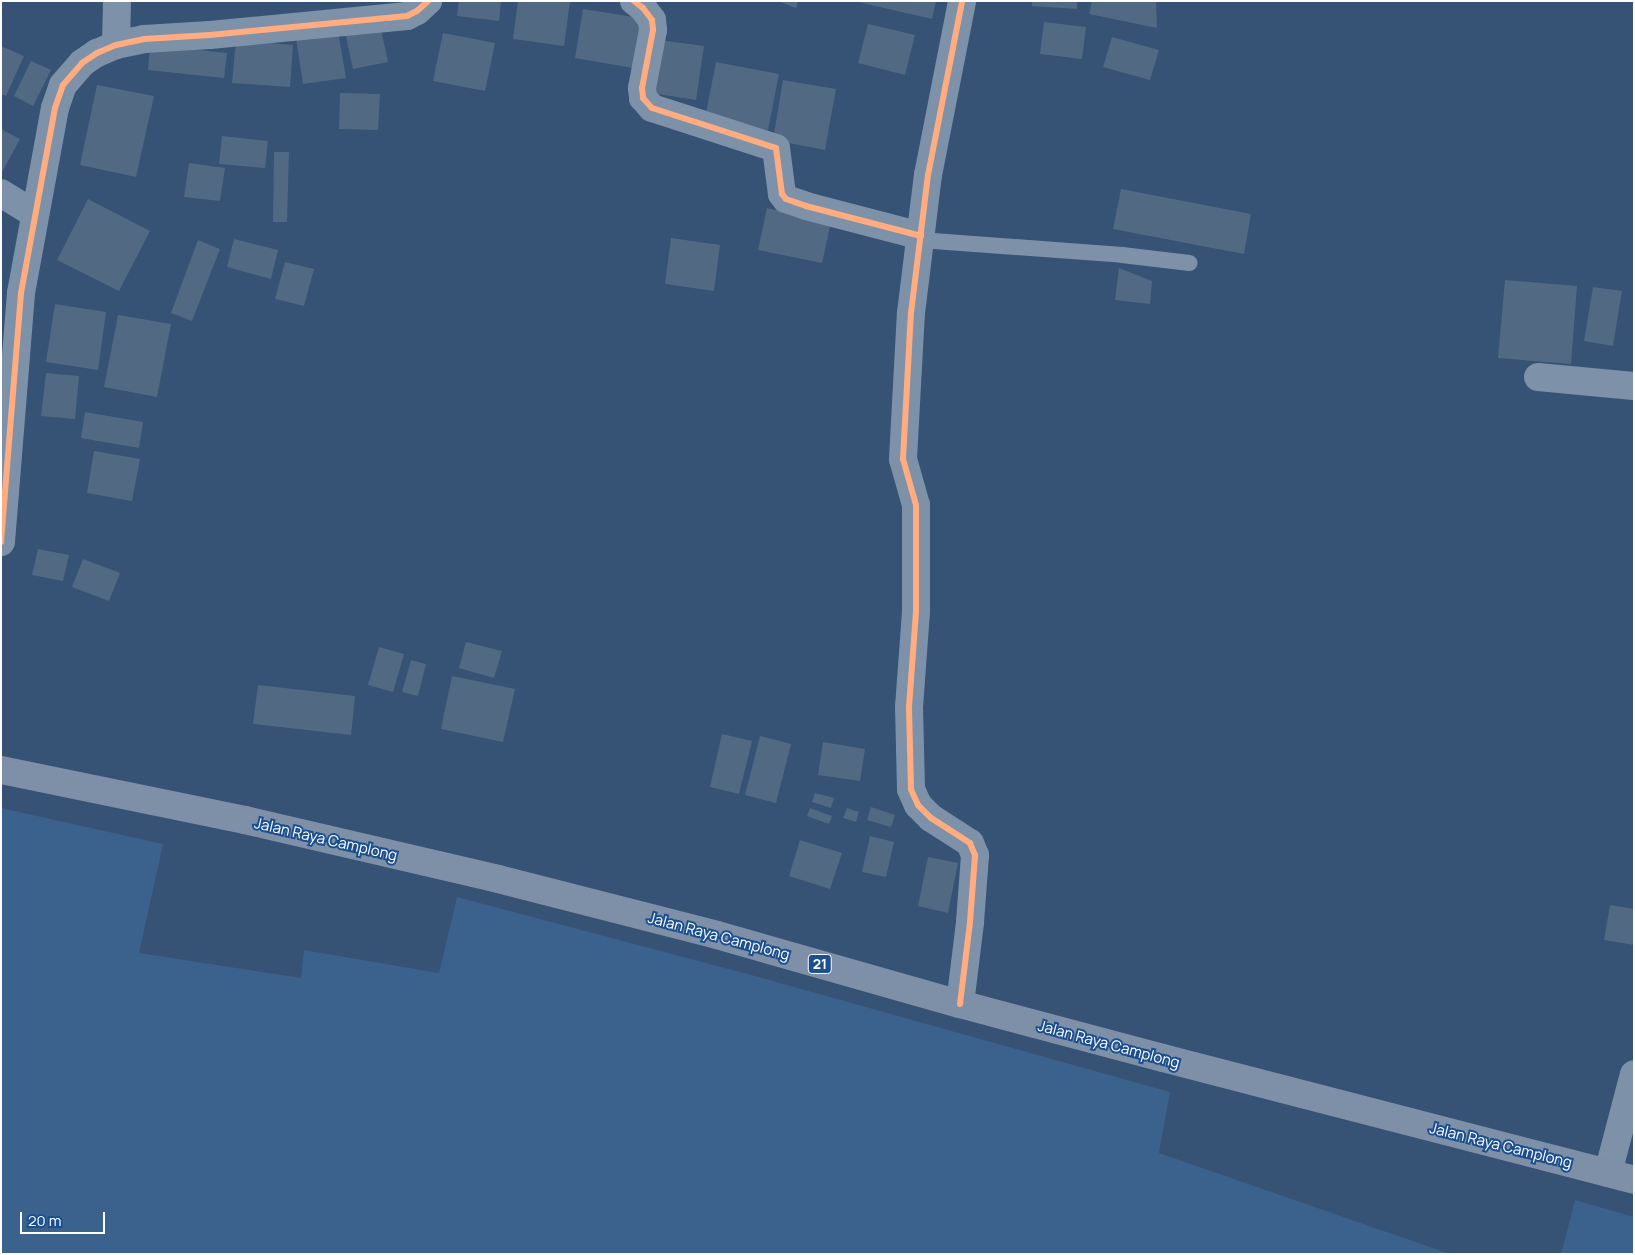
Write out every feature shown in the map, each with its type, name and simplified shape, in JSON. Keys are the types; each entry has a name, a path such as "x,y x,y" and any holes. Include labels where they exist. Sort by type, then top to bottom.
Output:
{"highway":[{"name":"Jalan Raya Camplong","path":"1,770 244,820 498,879 717,935 960,1004 1634,1180"}],"street":[{"path":"116,45 117,1"},
{"path":"1,542 21,293 55,108 63,85 82,64 98,53 116,45 144,39 210,35 406,16 417,11 428,1"},
{"path":"634,1 644,8 652,20 653,30 642,88 643,98 652,108 776,148 782,194 786,199 920,238"},
{"path":"960,1004 970,922 974,848 931,818 918,805 911,789 909,770 916,505 903,459 911,313 920,238 928,176 962,1"},
{"path":"1,193 35,214"},
{"path":"1538,377 1634,386"},
{"path":"1608,1173 1634,1074"}],"lane":[{"path":"920,238 1122,255 1190,263"}],"water":[{"path":"1,808 163,844 139,953 301,978 304,950 439,973 457,897 755,976 1170,1092 1159,1153 1450,1254 1,1254"},
{"path":"1575,1200 1634,1217 1634,1254 1561,1254"}],"building":[{"path":"459,1 501,1 499,21 457,16"},
{"path":"518,1 570,1 564,46 513,39"},
{"path":"778,1 798,1 796,8"},
{"path":"854,1 936,1 932,19"},
{"path":"1032,1 1077,1 1077,9 1032,6"},
{"path":"1092,1 1156,1 1157,28 1089,14"},
{"path":"583,9 646,19 638,69 575,58"},
{"path":"379,20 388,62 353,69 344,27"},
{"path":"1044,22 1086,27 1082,59 1040,54"},
{"path":"868,24 915,35 905,75 858,63"},
{"path":"337,25 346,78 303,84 295,32"},
{"path":"443,33 495,43 485,91 433,81"},
{"path":"1112,37 1159,50 1150,80 1103,67"},
{"path":"236,40 293,45 290,87 232,83"},
{"path":"659,40 704,46 696,100 651,93"},
{"path":"150,45 227,53 224,78 148,70"},
{"path":"1,46 24,56 6,96 1,94"},
{"path":"31,61 51,70 33,106 14,96"},
{"path":"716,62 779,74 768,130 705,118"},
{"path":"783,80 836,89 825,150 773,140"},
{"path":"97,85 154,96 136,177 80,165"},
{"path":"340,93 380,94 378,130 339,129"},
{"path":"1,129 20,139 1,174"},
{"path":"222,136 268,141 265,168 219,164"},
{"path":"274,152 289,152 287,222 273,222"},
{"path":"189,163 225,168 220,201 184,197"},
{"path":"1121,189 1251,214 1244,254 1113,229"},
{"path":"88,199 150,231 119,291 57,260"},
{"path":"767,208 831,222 822,263 758,250"},
{"path":"671,238 720,245 714,291 665,284"},
{"path":"234,239 278,250 271,279 227,267"},
{"path":"198,240 220,249 192,321 171,313"},
{"path":"285,262 314,269 304,306 275,299"},
{"path":"1119,268 1152,281 1150,304 1115,300"},
{"path":"1505,280 1577,286 1571,364 1498,358"},
{"path":"1593,287 1622,291 1613,346 1584,341"},
{"path":"55,304 106,312 98,370 46,362"},
{"path":"118,315 171,324 157,397 104,387"},
{"path":"46,373 79,376 75,419 41,416"},
{"path":"85,412 143,422 139,448 81,438"},
{"path":"94,451 140,459 132,501 87,493"},
{"path":"38,549 69,555 63,581 32,575"},
{"path":"83,559 120,573 109,601 72,587"},
{"path":"466,642 502,651 494,678 459,668"},
{"path":"379,647 404,654 393,692 368,685"},
{"path":"411,660 426,664 418,696 402,692"},
{"path":"452,676 515,689 503,742 441,729"},
{"path":"258,685 355,696 351,735 253,724"},
{"path":"722,734 752,741 739,794 710,787"},
{"path":"760,736 791,744 776,803 745,795"},
{"path":"823,742 865,749 860,781 818,775"},
{"path":"815,793 834,798 831,808 812,802"},
{"path":"871,807 895,815 891,827 867,820"},
{"path":"810,808 832,816 829,824 807,816"},
{"path":"847,808 859,812 856,822 843,818"},
{"path":"870,836 894,842 886,877 862,872"},
{"path":"800,840 842,853 830,889 789,876"},
{"path":"928,857 958,863 948,913 918,906"},
{"path":"1610,905 1634,909 1634,945 1604,940"}],"cycle path":[{"path":"1,542 21,293 55,108 63,85 82,63 97,53 116,45 144,39 210,35 407,16 417,11 428,1"},
{"path":"634,1 643,8 652,20 653,30 642,88 643,98 652,108 776,148 782,194 786,199 921,236"},
{"path":"960,1004 970,922 975,855 970,843 931,818 918,805 911,789 909,707 916,611 916,505 903,459 911,313 928,175 962,1"}]}
